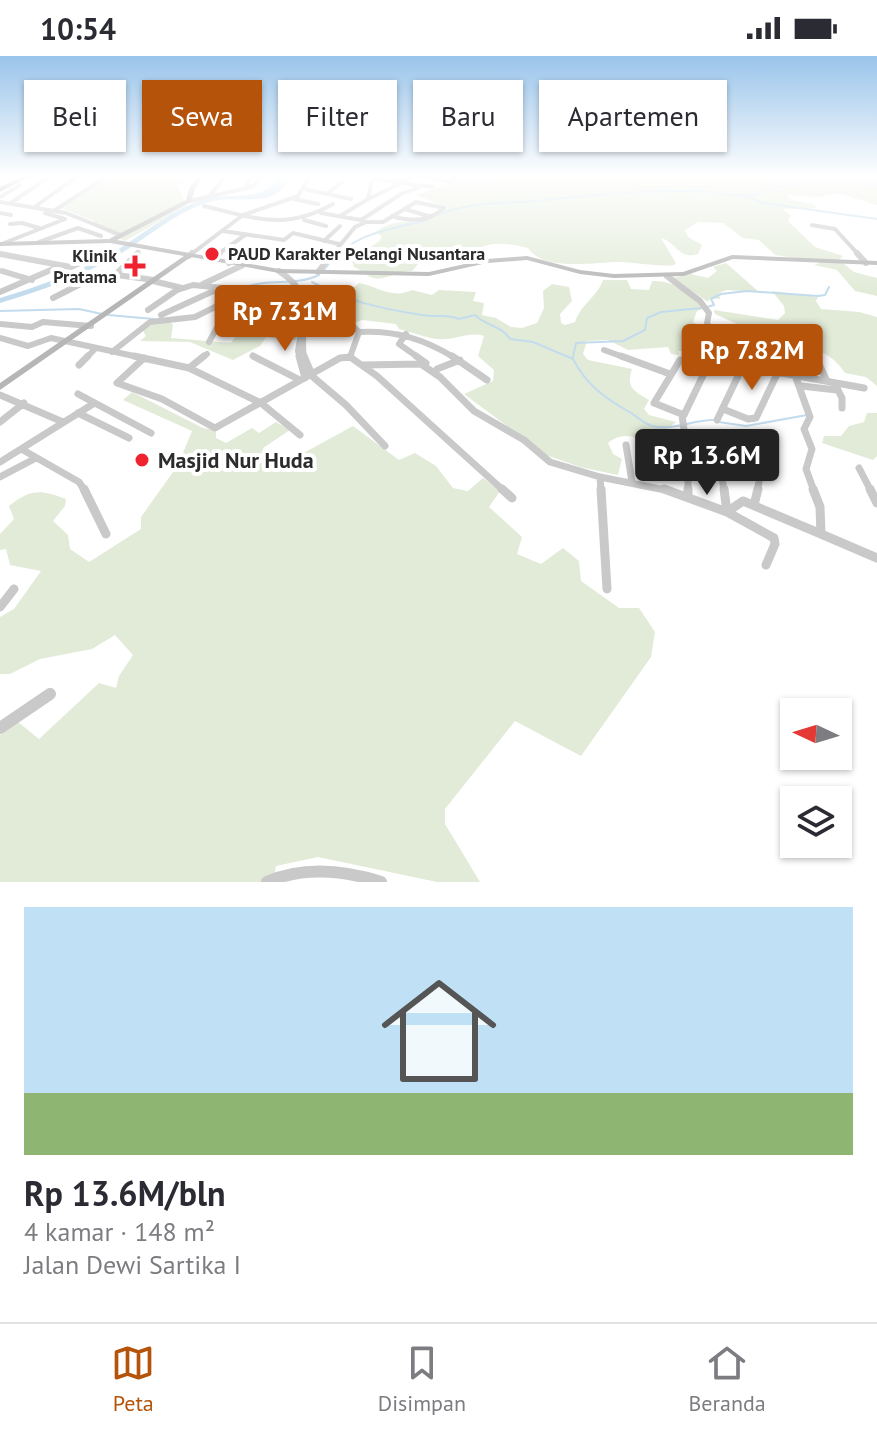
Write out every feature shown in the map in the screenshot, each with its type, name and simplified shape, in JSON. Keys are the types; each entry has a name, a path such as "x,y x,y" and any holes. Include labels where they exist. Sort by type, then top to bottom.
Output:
{"main road":[{"path":"111,242 165,214"},
{"path":"2,244 111,242 142,250 158,250 279,271 322,272 429,274 487,261 527,258 595,274 667,276 690,272 732,257 877,263"},
{"path":"0,387 189,256"}],"street":[{"path":"3,214 11,215"},
{"path":"2,244 65,219 47,214"},
{"path":"67,214 102,231 111,242"},
{"path":"237,214 279,223 303,220 319,214"},
{"path":"189,256 247,214"},
{"path":"324,214 361,220 371,214"},
{"path":"340,216 344,214"},
{"path":"322,272 339,244 355,227 366,222 377,224 397,214"},
{"path":"420,214 431,217"},
{"path":"392,216 412,221 437,214"},
{"path":"303,220 326,226"},
{"path":"10,224 22,223 42,229"},
{"path":"812,225 835,229 866,263"},
{"path":"324,241 340,226"},
{"path":"39,242 81,228 111,242"},
{"path":"20,243 42,229"},
{"path":"223,231 284,240 292,233 339,244"},
{"path":"211,260 245,235"},
{"path":"0,254 73,266 111,242"},
{"path":"229,263 255,249 330,259"},
{"path":"116,274 142,250"},
{"path":"0,261 9,257"},
{"path":"148,310 182,288 202,284 243,265"},
{"path":"0,292 61,266"},
{"path":"279,271 298,284 306,311 307,322 300,351"},
{"path":"53,298 101,273 182,288"},
{"path":"1,274 29,281"},
{"path":"667,276 700,301 709,313 709,326 704,339 710,361 683,422 688,497"},
{"path":"202,284 256,297 259,303 259,328"},
{"path":"161,315 220,288"},
{"path":"112,352 150,322 195,317 240,291"},
{"path":"209,342 220,322 217,306"},
{"path":"305,378 300,351 302,319 306,311"},
{"path":"307,322 348,321 359,332 406,334 460,360 487,380"},
{"path":"0,324 32,327 43,322 95,324"},
{"path":"709,326 730,348 817,360 837,390 842,408"},
{"path":"350,357 359,332"},
{"path":"406,334 399,344 406,352 438,373 474,411 524,440 544,459 600,477 654,485 727,512 774,538 775,544 766,565"},
{"path":"0,338 28,346 49,338 189,368 261,403 300,435"},
{"path":"79,365 95,349"},
{"path":"604,350 670,374"},
{"path":"763,351 778,372"},
{"path":"189,368 207,354"},
{"path":"253,356 305,378 385,446"},
{"path":"144,358 117,383 162,399 203,424 220,427 340,358 350,357 363,365 512,498"},
{"path":"438,373 460,360"},
{"path":"683,422 653,402 680,360 739,363 796,378 829,380 864,388"},
{"path":"363,365 417,363 438,373"},
{"path":"717,420 740,371 739,363"},
{"path":"723,409 748,419 756,418 778,372"},
{"path":"796,378 809,415 804,425 804,437 811,451 806,469 820,507 821,534"},
{"path":"801,386 837,390"},
{"path":"78,394 151,433"},
{"path":"0,395 63,422"},
{"path":"0,422 24,403"},
{"path":"0,462 93,404"},
{"path":"78,413 129,438"},
{"path":"626,445 632,482"},
{"path":"23,450 79,482 92,500 106,534"},
{"path":"0,477 36,458"},
{"path":"859,468 877,503"},
{"path":"721,470 727,512"},
{"path":"600,477 607,589"},
{"path":"754,505 759,482"},
{"path":"727,512 733,511 739,501 754,505 877,558"},
{"path":"0,607 14,589"},
{"path":"0,728 50,694"},
{"path":"267,882 287,875 327,872 363,876 381,882"}],"green space":[{"path":"75,214 173,214 125,241 96,227 94,221"},
{"path":"789,214 788,221 815,247 843,256 839,260 854,272 877,278 877,296 855,291 837,270 814,265 822,262 775,255 759,240 743,238 723,223 698,222 685,230 688,237 702,245 698,254 686,255 661,238 676,263 674,265 559,263 546,261 528,248 498,244 445,261 436,253 427,254 412,271 380,278 368,276 354,267 352,261 379,241 382,237 376,232 385,226 437,215"},
{"path":"726,263 759,292 727,290 719,293 720,299 710,298 708,302 673,278 691,274 708,278 717,271 713,267"},
{"path":"603,280 627,280 631,289 649,290 652,281 674,285 687,292 703,309 697,311 693,322 700,327 697,341 701,351 678,351 679,355 671,354 668,347 628,350 608,340 587,341 583,354 588,360 632,369 632,388 649,400 644,409 649,415 676,422 664,431 678,449 676,456 651,450 631,436 619,437 608,443 613,454 622,459 618,475 580,467 546,455 464,394 493,381 494,370 478,356 484,336 438,339 399,329 396,324 362,320 347,325 327,323 336,304 359,283 397,293 412,290 432,295 439,290 476,292 473,301 484,303 482,315 496,318 511,327 522,328 537,323 544,308 543,291 552,284 569,287 572,301 560,314 561,323 565,325 575,322"},
{"path":"772,291 818,297 816,301 821,309 859,312 877,317 877,386 866,377 845,373 835,361 808,347 730,343 727,327 739,325 715,314 714,310 778,320 785,313 784,306"},
{"path":"299,319 296,340 266,337 260,346 233,360 190,342 140,341 146,336 142,329 153,322 169,321 173,325 171,338 231,343 235,337 253,337 256,330 277,324 279,320"},
{"path":"132,392 203,428 216,430 216,438 226,443 252,428 259,433 276,422 290,430 263,448 270,465 278,467 353,426 399,460 415,453 436,466 453,488 468,491 483,478 500,491 489,507 522,537 517,554 541,564 563,548 579,561 581,581 619,608 639,608 655,632 651,657 581,756 515,721 445,809 445,824 480,882 437,882 318,857 276,866 273,882 0,882 0,735 18,722 39,739 99,683 116,688 119,676 133,655 115,635 92,649 40,659 10,674 0,674 0,617 14,609 41,571 10,565 6,549 0,550 0,534 14,519 9,506 23,496 36,492 66,499 65,506 53,521 68,535 70,549 89,562 141,529 141,517 178,465 192,431 123,400"},
{"path":"867,413 877,413 877,456 873,460 822,443 824,436 841,436 849,426 864,422"}],"water":[{"path":"182,214 125,251 80,275 0,303 0,298 62,277 106,256 169,216"}],"waterway":[{"path":"437,215 442,214"},
{"path":"838,214 877,219"},
{"path":"323,271 345,248 357,241 428,220"},
{"path":"241,289 260,283 300,281 319,275"},
{"path":"312,282 352,299 393,310 459,319 475,315 503,331 510,339 533,342 573,359 584,377 598,390 652,426 667,427 713,420"},
{"path":"707,307 714,305 711,299 721,294 747,291 818,296 825,295 829,287"},
{"path":"573,357 576,343 623,341 645,330 647,318 661,312 701,308"},
{"path":"0,311 79,309 102,314"},
{"path":"108,315 154,319"},
{"path":"719,422 746,426 807,415"}],"place":[{"name":"PAUD Karakter Pelangi Nusantara","path":"212,254"},
{"name":"Klinik Pratama","path":"135,266"},
{"name":"Masjid Nur Huda","path":"142,460"}]}
